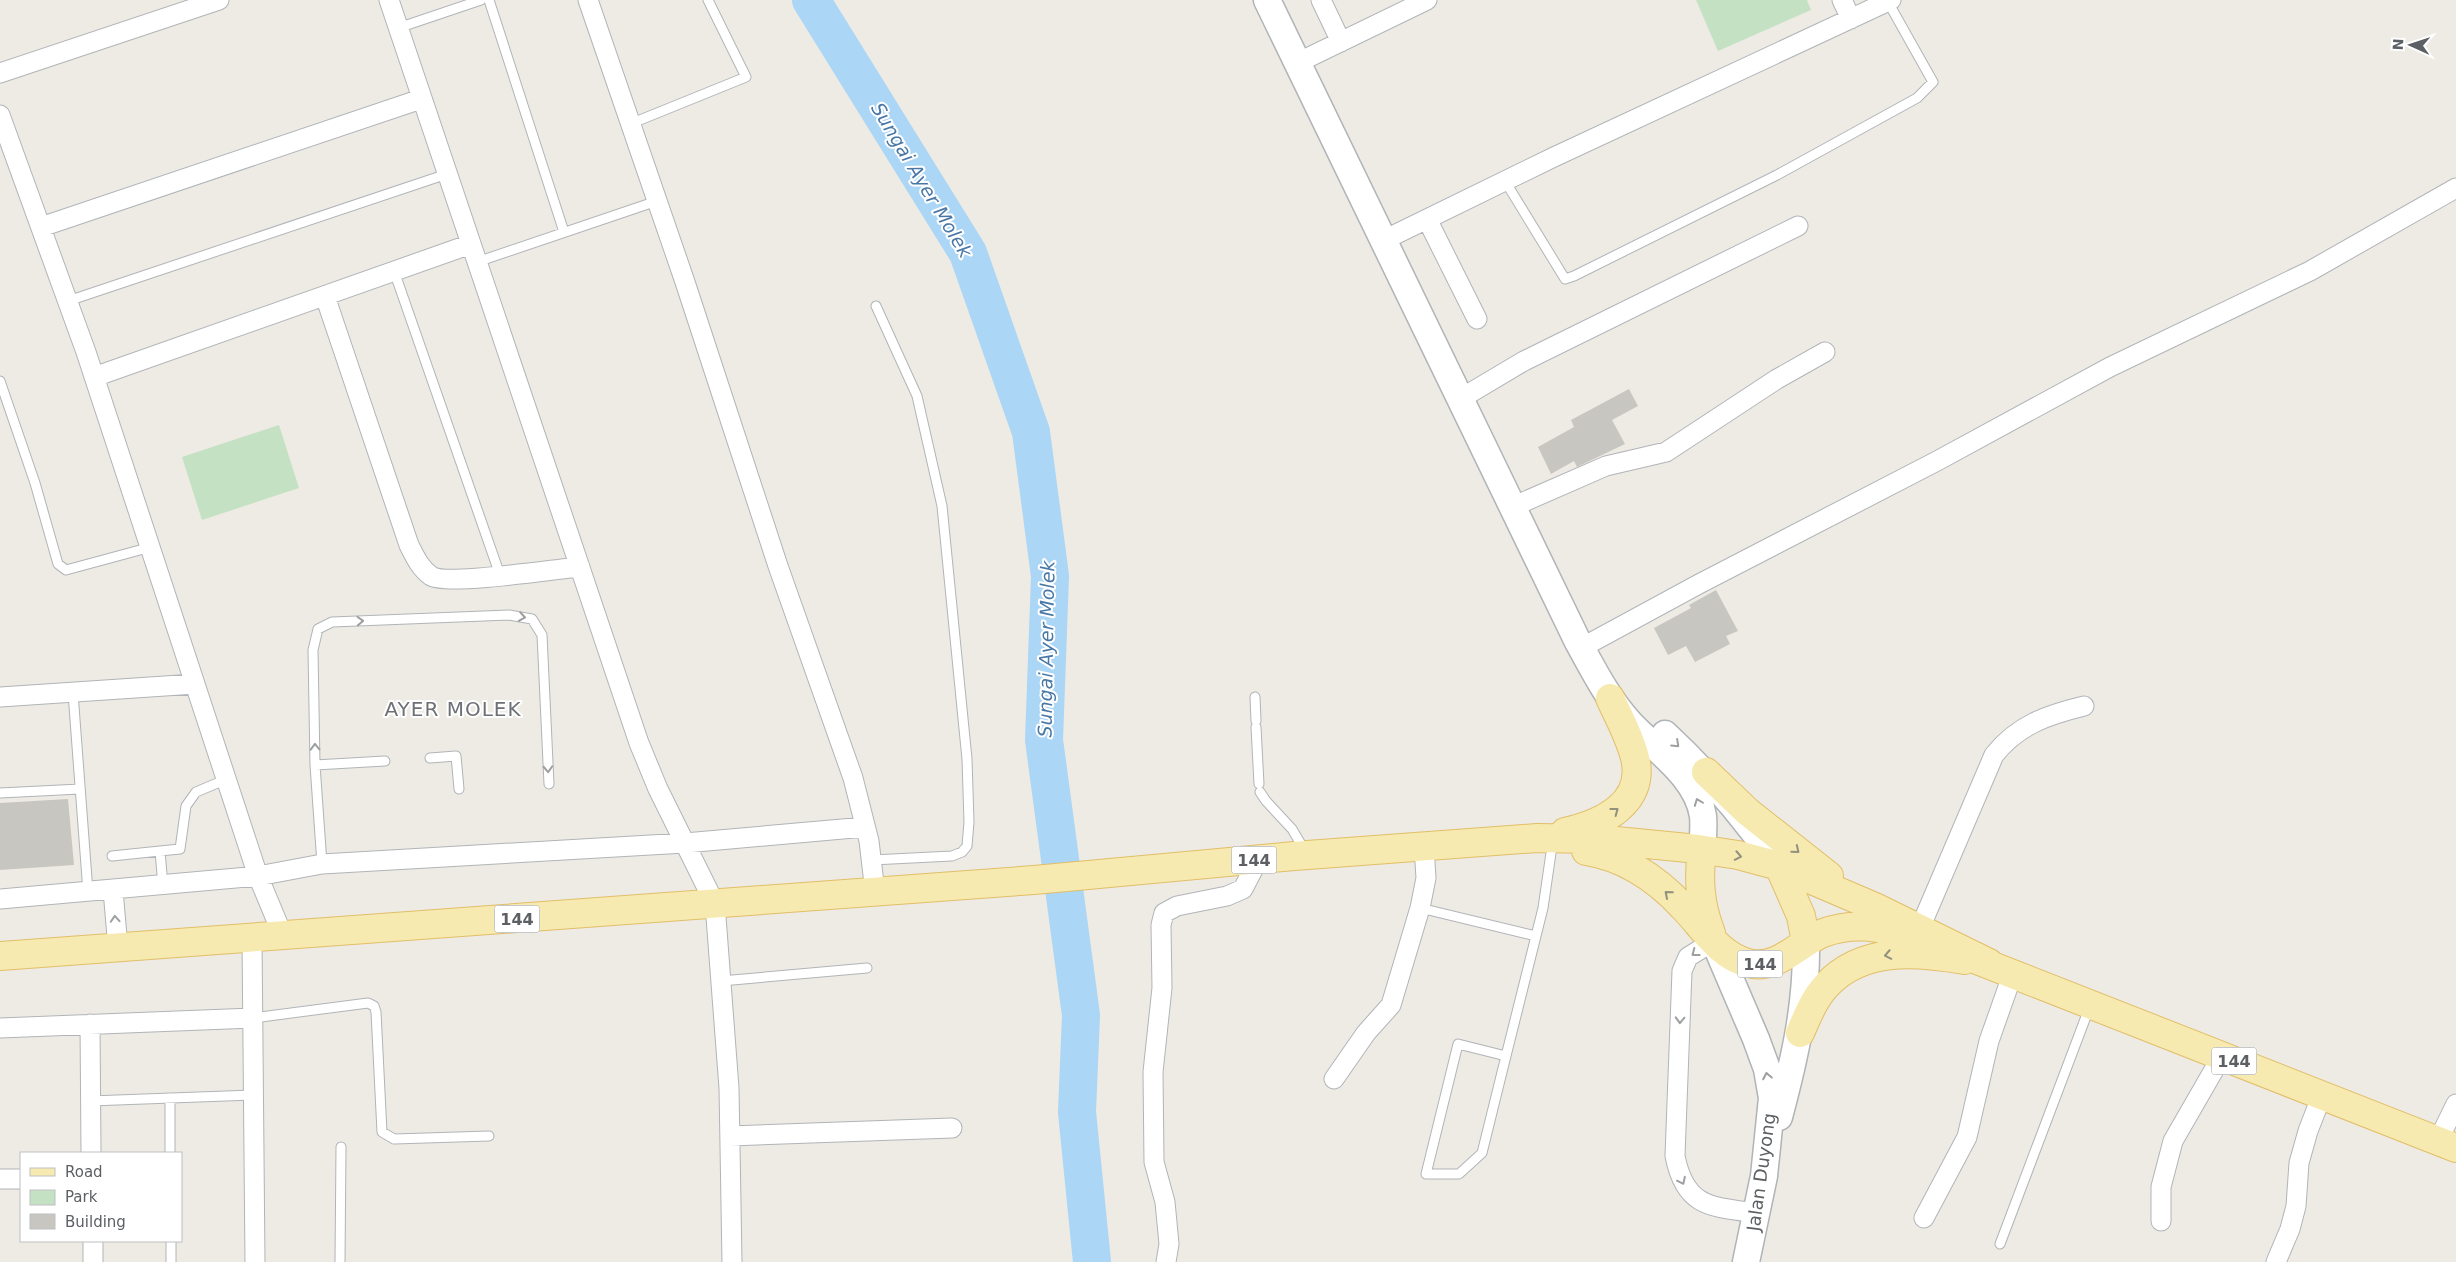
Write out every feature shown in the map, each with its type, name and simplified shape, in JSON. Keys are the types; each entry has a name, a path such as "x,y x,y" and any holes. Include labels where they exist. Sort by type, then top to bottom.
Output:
{"main road":[{"path":"1267,0 1585,656 1748,812 1818,868 1875,907"},
{"name":"144","path":"1585,656 1610,698 1631,724 1673,765 1698,798 1703,815 1700,894 1704,917 1714,942"},
{"path":"1545,842 1599,822 1617,811 1629,798 1636,781 1636,760 1610,698"},
{"name":"144","path":"1706,772 1747,820 1778,866 1796,903 1806,942"},
{"name":"144","path":"0,956 1034,880 1424,846 1485,842 1596,840 1738,855 1778,866 1875,907 2001,968"},
{"name":"144","path":"1545,842 1592,852 1618,860 1648,876 1682,906 1714,942 1736,959 1749,964 1767,964 1780,960 1806,942 1840,928 1861,925 1886,928 2001,968 2447,1145"},
{"name":"Jalan Duyong","path":"1714,942 1766,1069 1772,1098 1764,1176 1746,1262"},
{"path":"1764,1176 1800,1033 1807,980 1806,942"},
{"path":"1800,1033 1810,1010 1826,985 1847,970 1871,959 1893,953 1929,954 2001,968"}],"street":[{"path":"0,73 219,0"},
{"path":"389,0 639,743 658,789 715,904 730,1088 732,1262"},
{"path":"588,0 778,566 852,778 872,860 875,892"},
{"path":"1322,0 1341,42"},
{"path":"1297,63 1427,0"},
{"path":"1842,0 1851,19"},
{"path":"1384,240 1890,1"},
{"path":"41,227 421,99"},
{"path":"0,115 94,377 228,779 258,876 283,936"},
{"path":"1585,656 1699,584 1938,461 2110,367 2310,271 2456,188"},
{"path":"1428,219 1477,319"},
{"path":"1460,399 1524,360 1798,226"},
{"path":"94,377 394,271 474,253"},
{"path":"325,296 409,545 418,564 433,577 458,579 580,567"},
{"path":"1512,507 1606,466 1666,452 1777,379 1825,352"},
{"path":"1,693 73,693 195,684"},
{"path":"1920,928 1994,754 2006,739 2027,726 2052,714 2084,706"},
{"path":"0,900 163,887 258,876 322,864 685,843 865,827"},
{"path":"1334,1079 1366,1033 1391,1006 1420,908 1426,878 1424,846"},
{"path":"1166,1262 1169,1244 1165,1202 1154,1162 1153,1072 1162,988 1161,925 1164,913 1177,906 1227,896 1243,888 1258,860"},
{"path":"113,890 118,948"},
{"path":"252,938 255,1262"},
{"path":"1714,942 1688,957 1682,971 1675,1156 1679,1177 1688,1192 1701,1202 1757,1213"},
{"path":"1924,1218 1967,1137 1989,1041 2001,968"},
{"path":"0,1028 253,1018"},
{"path":"90,1024 91,1152"},
{"path":"2161,1221 2161,1187 2173,1140 2222,1056"},
{"path":"2276,1262 2290,1229 2296,1206 2299,1163 2308,1131 2322,1095"},
{"path":"2447,1145 2456,1104"},
{"path":"730,1136 952,1128"},
{"path":"0,1180 20,1179"},
{"path":"93,1242 93,1262"}],"lane":[{"path":"398,28 481,0"},
{"path":"489,0 564,232"},
{"path":"630,124 746,77 708,0"},
{"path":"1506,181 1565,279 1574,276 1777,175 1917,98 1933,82 1890,1"},
{"path":"68,301 447,174"},
{"path":"474,253 564,232 657,201"},
{"path":"394,271 500,575"},
{"path":"872,860 952,856 962,852 967,846 968,836 967,759 942,506 917,396 876,306"},
{"path":"0,382 35,483 58,564 66,570 150,547"},
{"path":"322,864 315,766 313,650 318,629 332,622 509,615 532,619 542,635 549,784"},
{"path":"73,693 88,892"},
{"path":"1255,696 1260,788 1266,801 1292,829 1308,855"},
{"path":"430,758 456,756 460,788"},
{"path":"315,766 385,761"},
{"path":"112,856 180,849 186,806 196,792 228,779"},
{"path":"0,793 80,789"},
{"path":"1506,1056 1458,1044 1426,1174 1459,1174 1482,1153 1543,908 1545,842"},
{"path":"160,851 163,887"},
{"path":"1420,908 1536,936"},
{"path":"721,981 867,968"},
{"path":"253,1018 368,1003 374,1006 376,1012 382,1132 394,1139 489,1136"},
{"path":"2000,1244 2091,1004"},
{"path":"90,1101 253,1095"},
{"path":"170,1098 170,1152"},
{"path":"340,1262 341,1147"},
{"path":"171,1242 171,1262"}],"green space":[{"path":"1696,0 1807,0 1811,10 1718,51"},
{"path":"279,425 299,488 202,520 182,457"}],"building":[{"path":"1629,389 1638,406 1612,420 1625,444 1577,467 1574,461 1551,474 1538,447 1574,427 1571,420"},
{"path":"1716,590 1738,631 1726,636 1730,644 1695,662 1686,646 1668,655 1654,628 1691,608 1689,605"},
{"path":"68,799 74,865 0,870 0,803"}],"waterway":[{"name":"Sungai Ayer Molek","path":"811,0 968,253 1031,432 1050,576 1044,740 1081,1015 1077,1112 1092,1262"}],"district":[{"name":"AYER MOLEK","path":"453,709"}]}
